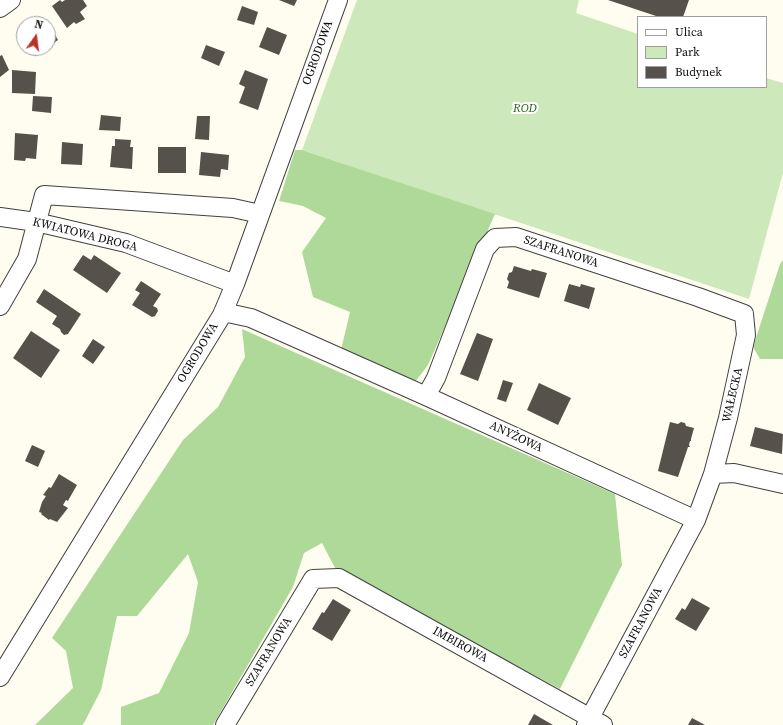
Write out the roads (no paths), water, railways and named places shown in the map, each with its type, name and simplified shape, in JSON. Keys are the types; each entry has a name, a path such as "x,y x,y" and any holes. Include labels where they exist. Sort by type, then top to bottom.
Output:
{"street":[{"path":"0,8 10,0"},
{"name":"OGRODOWA","path":"1,673 223,312 235,284 338,0"},
{"path":"0,306 27,259 44,195 233,208 260,214"},
{"name":"KWIATOWA DROGA","path":"0,217 36,222 126,243 235,284"},
{"name":"SZAFRANOWA","path":"426,396 436,378 485,249 495,238 516,237 698,297 744,314"},
{"name":"ANYŻOWA","path":"223,312 251,318 426,396 696,520"},
{"name":"WAŁECKA","path":"713,474 728,418 746,335 744,314"},
{"path":"696,520 713,474 734,474 783,484"},
{"name":"SZAFRANOWA","path":"593,722 696,520"},
{"name":"IMBIROWA","path":"313,579 338,578 593,722"},
{"name":"SZAFRANOWA","path":"225,725 313,579"}],"park label":[{"name":"ROD","path":"525,109"}]}
